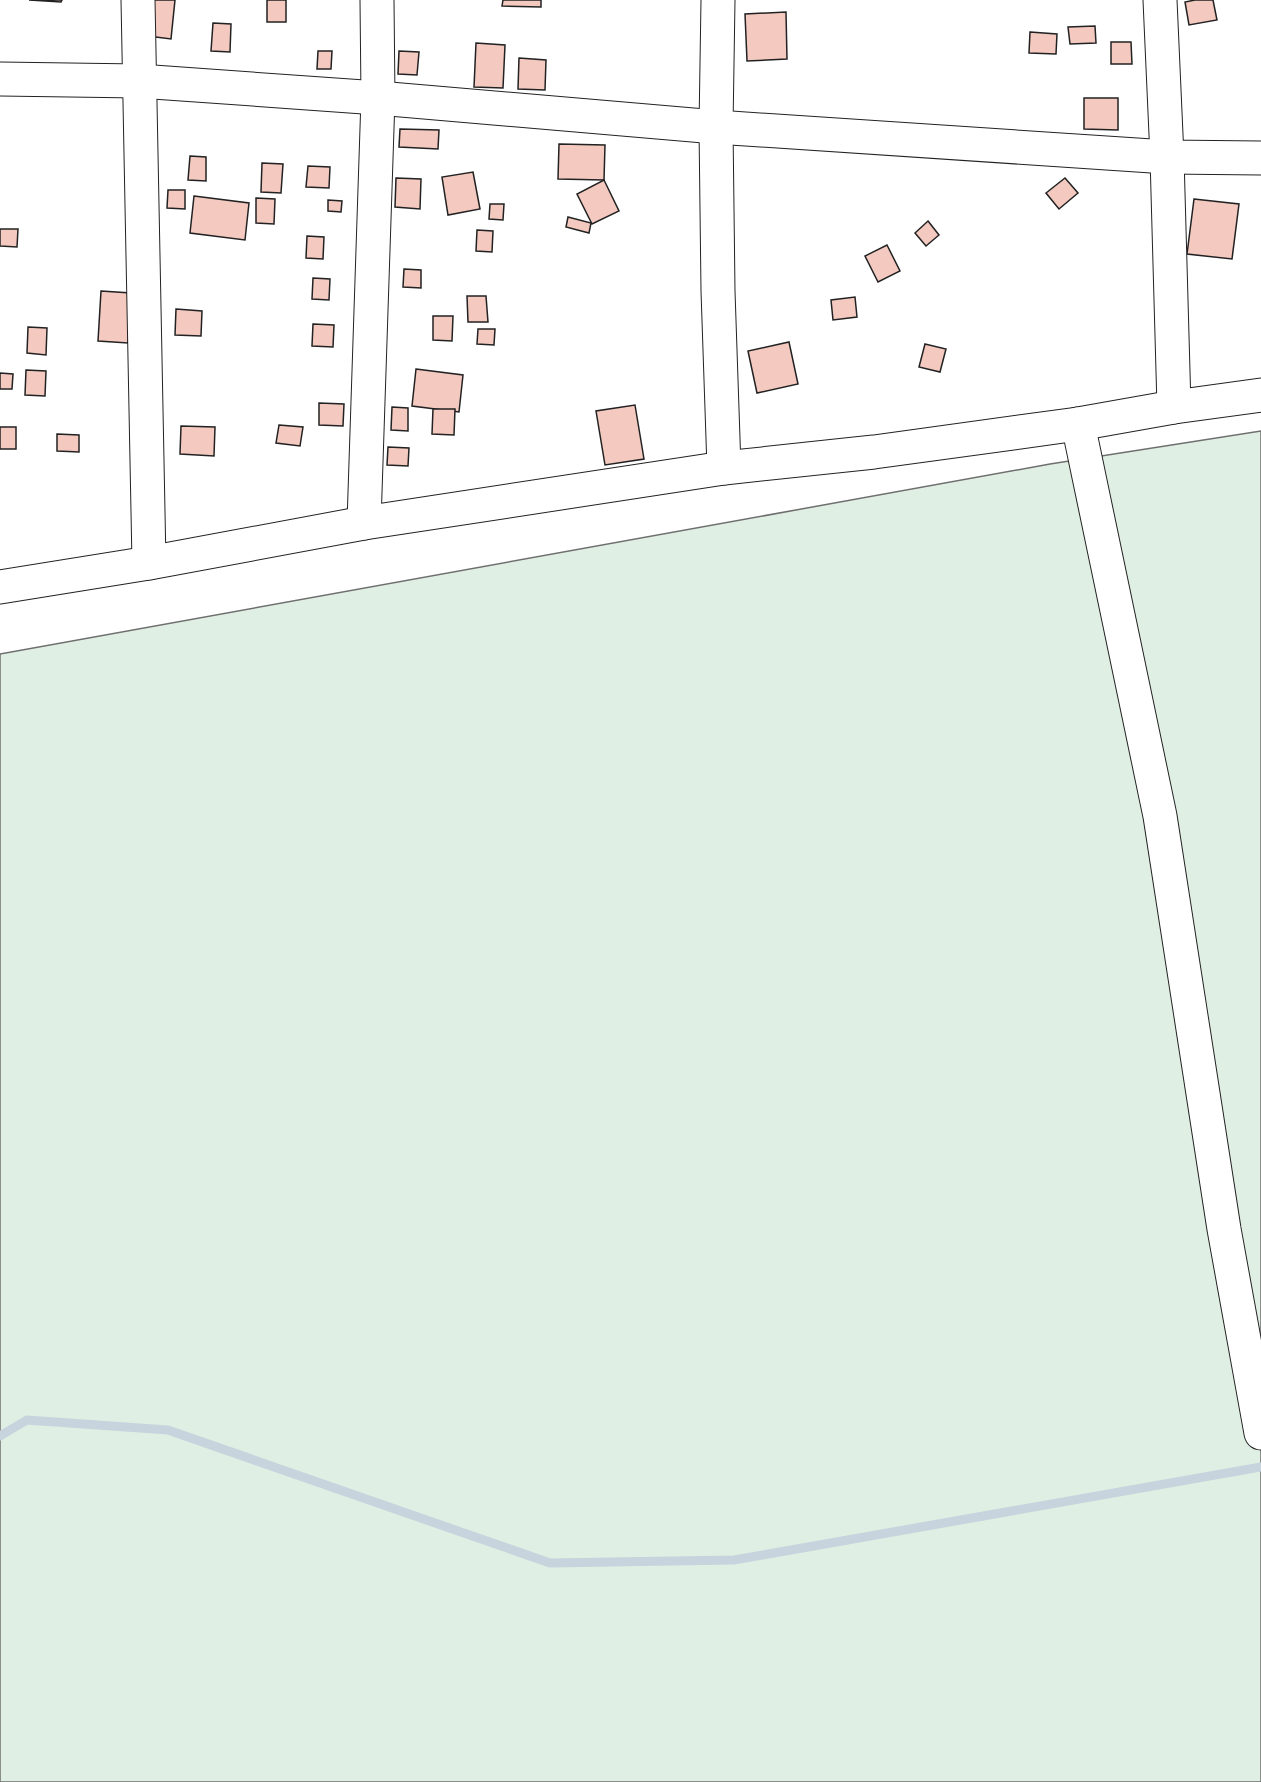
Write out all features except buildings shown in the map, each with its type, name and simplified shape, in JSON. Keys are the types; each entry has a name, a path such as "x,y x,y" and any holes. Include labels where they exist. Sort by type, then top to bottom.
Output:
{"street":[{"path":"138,0 149,563"},
{"path":"364,523 378,98 377,0"},
{"path":"718,0 716,128 718,291 724,468"},
{"path":"1160,0 1174,407"},
{"path":"0,79 139,81 378,98 716,128 1167,157 1261,158"},
{"path":"0,587 149,563 364,523 724,468 874,452 1078,424 1261,394"},
{"path":"1078,424 1160,816 1224,1229 1261,1433"}],"green space":[{"path":"1261,431 1261,1782 0,1782 0,654 1050,464"}],"waterway":[{"path":"0,1436 27,1420 168,1430 550,1563 734,1560 1261,1467"}]}
